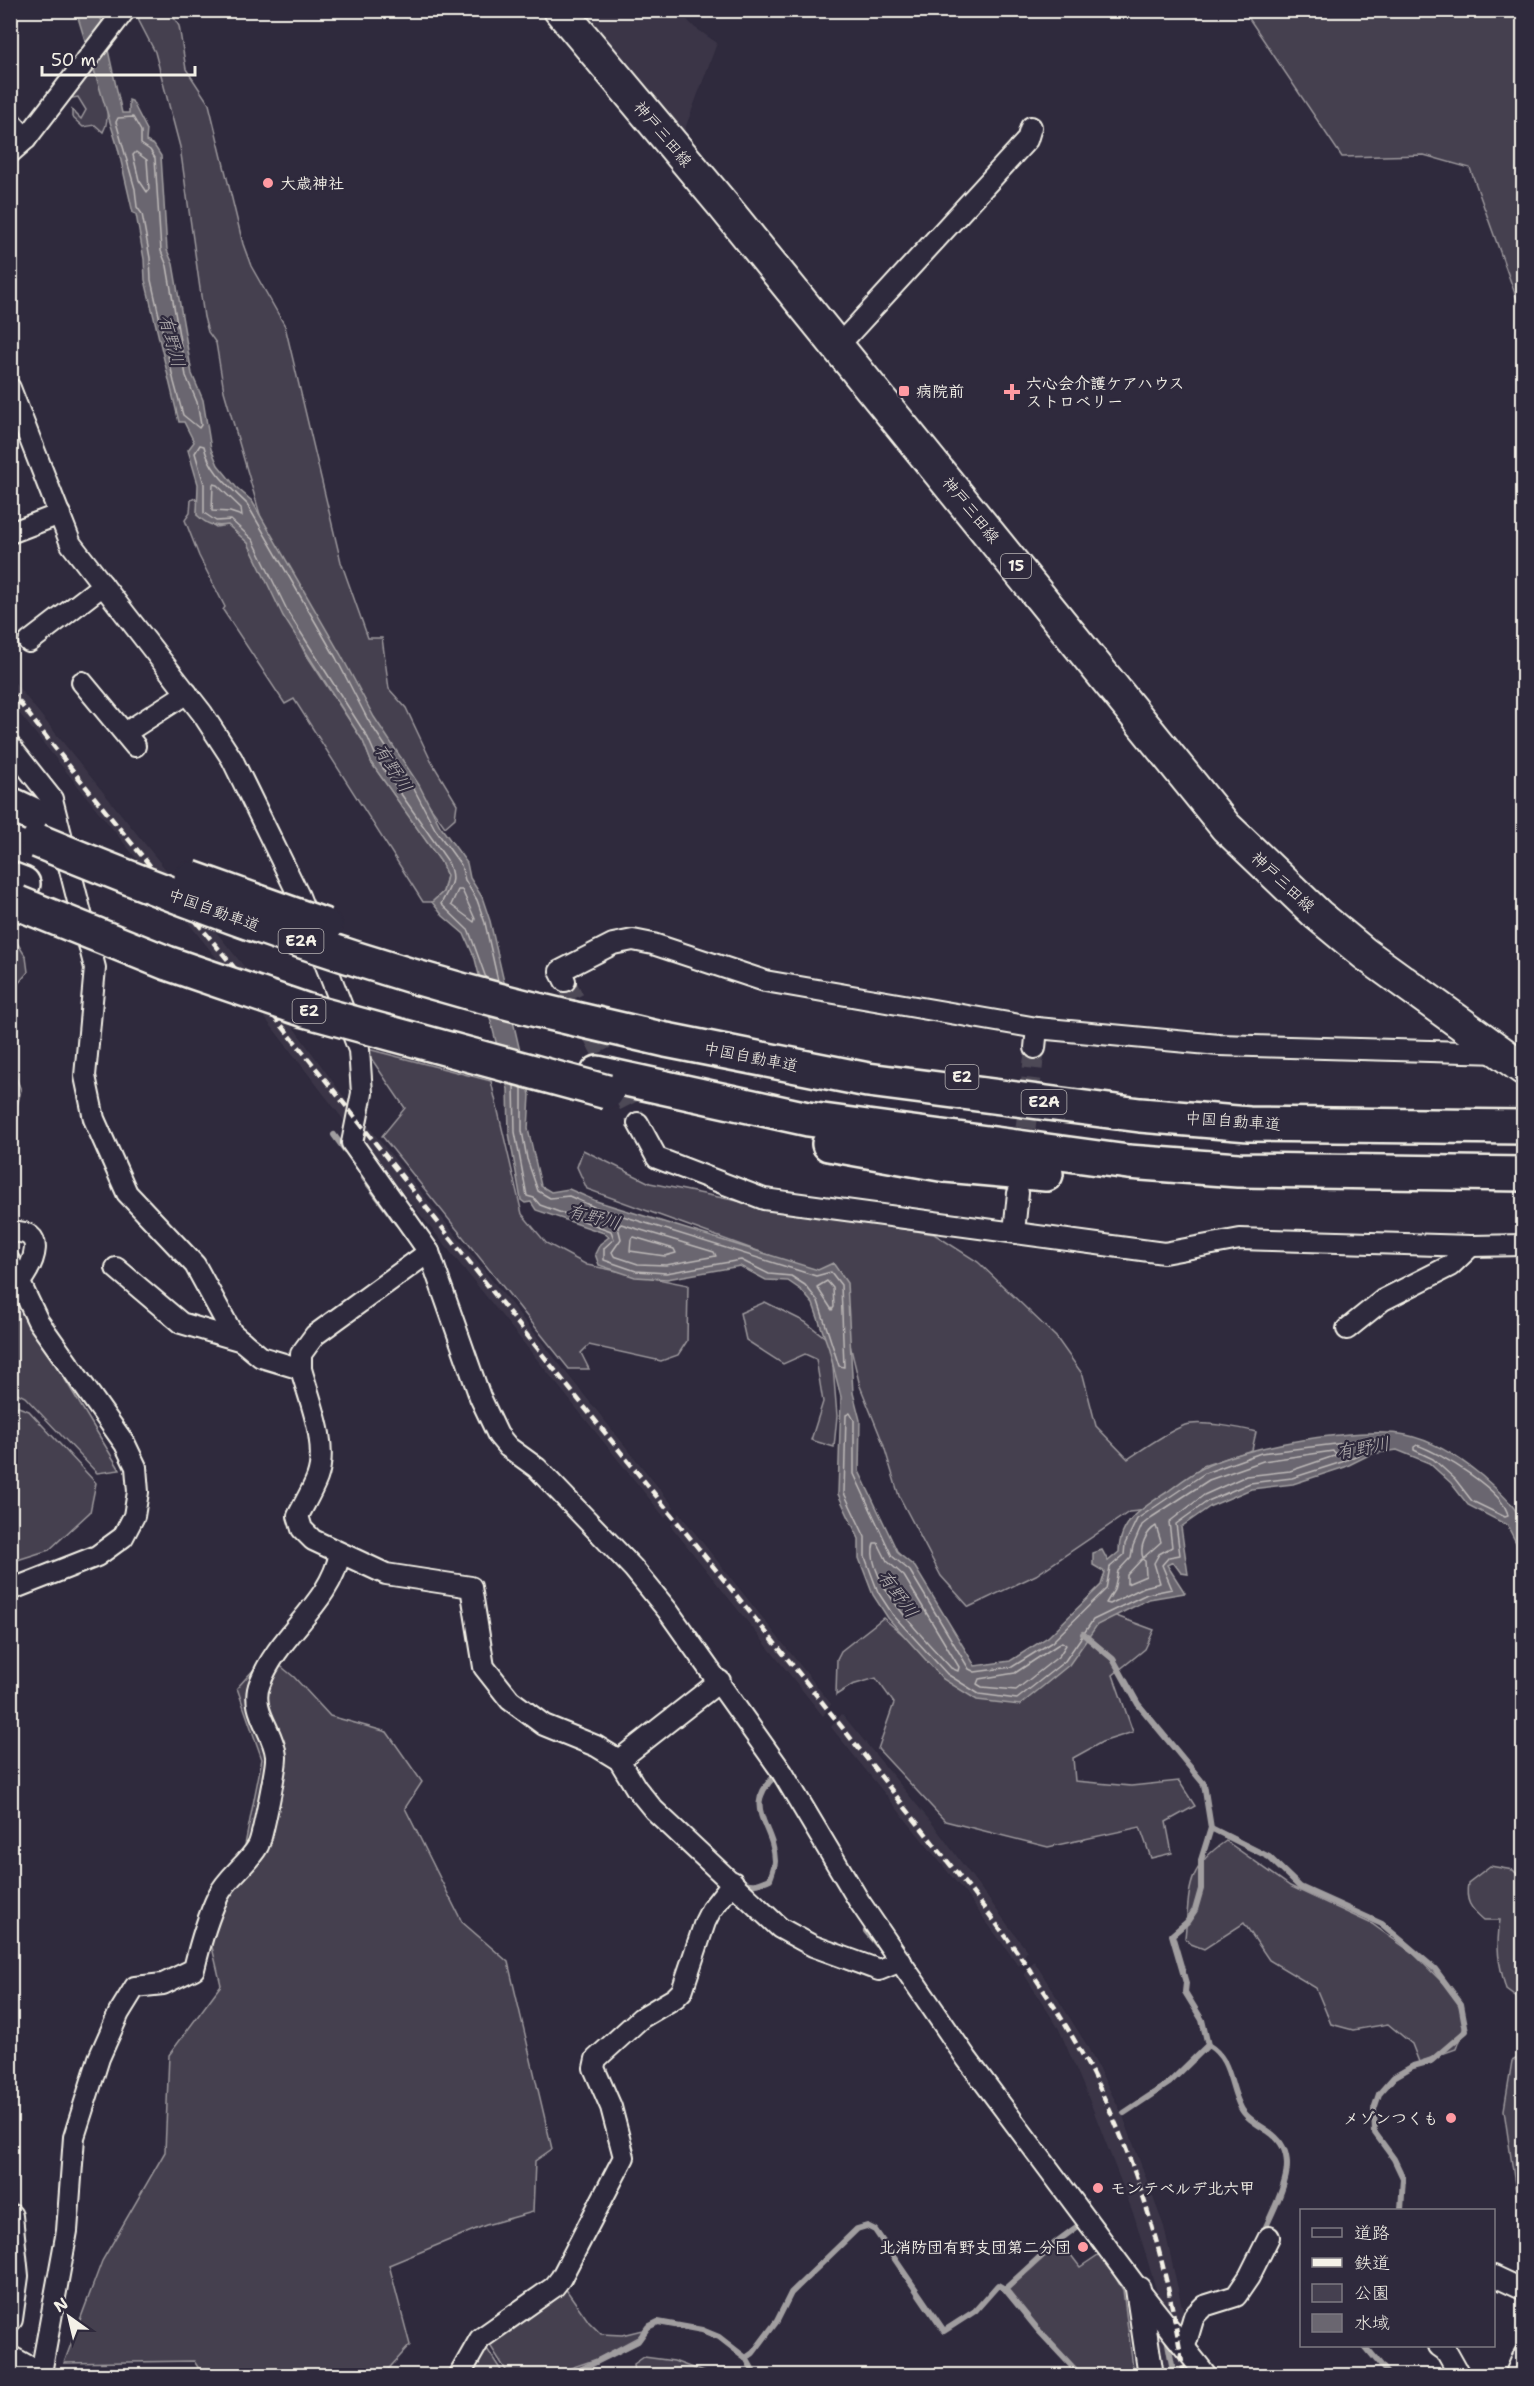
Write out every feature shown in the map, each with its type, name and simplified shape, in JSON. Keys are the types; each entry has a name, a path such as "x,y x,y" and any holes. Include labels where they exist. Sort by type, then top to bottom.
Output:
{"highway":[{"name":"中国自動車道","path":"10,804 31,830 135,881 261,928 491,999 565,999 666,1040 868,1080 1140,1114 1249,1124 1524,1127"},
{"path":"16,891 124,926 286,985 603,1083 808,1119 1128,1162 1227,1170 1365,1174 1524,1174"}],"main road":[{"name":"神戸三田線","path":"560,10 838,346 1226,826 1326,922 1512,1061"}],"street":[{"path":"10,153 26,139 86,65 125,10"},
{"path":"10,121 26,139"},
{"path":"838,346 1027,140 1031,127"},
{"path":"10,388 71,544 187,693 232,759 299,896 359,1050 362,1093 352,1143 429,1252 480,1397 498,1435 508,1447 537,1468 633,1568 720,1681 782,1772 859,1901 974,2068 1138,2289 1207,2376"},
{"path":"10,533 60,514"},
{"path":"29,642 46,617 103,585"},
{"path":"81,682 130,740 187,693"},
{"path":"10,746 52,799 94,968 85,1076 94,1119 127,1193 195,1265 232,1333 261,1357 301,1369"},
{"path":"565,999 560,971 613,944 633,940 653,944 765,981 1036,1028 1219,1045 1512,1061"},
{"path":"1035,1048 1036,1028"},
{"path":"638,1123 657,1158 764,1199 912,1221 1014,1232 1164,1254 1240,1239 1471,1246 1524,1245"},
{"path":"1014,1232 1018,1193"},
{"path":"10,1232 20,1231 31,1236 36,1247 34,1258 20,1282"},
{"path":"1347,1329 1383,1300 1450,1266 1471,1246"},
{"path":"429,1252 315,1335 301,1354 301,1369 317,1430 320,1452 318,1476 298,1516 302,1529 313,1540 386,1574 471,1587 484,1667 510,1700 544,1725 596,1746 619,1760 636,1788 654,1810 780,1928 813,1946 879,1970 901,1961"},
{"path":"10,1262 38,1321 125,1444 136,1467 138,1492 134,1516 123,1537 97,1556 10,1590"},
{"path":"116,1268 181,1323 242,1341"},
{"path":"10,2356 44,2374 68,2231 74,2137 99,2058 119,2013 135,1987 163,1984 194,1969 202,1938 219,1893 259,1844 276,1757 258,1709 258,1687 274,1652 309,1614 337,1569 340,1553"},
{"path":"619,1760 720,1681"},
{"path":"459,2376 480,2339 554,2287 561,2278 624,2157 611,2107 594,2068 596,2060 641,2018 669,2002 682,1991 705,1922 711,1910 733,1882"},
{"path":"10,2216 16,2276 10,2319"},
{"path":"1185,2346 1194,2316 1204,2306 1236,2296 1249,2277 1269,2237"},
{"path":"1495,2276 1524,2290"},
{"path":"1138,2289 1151,2376"},
{"path":"1440,2347 1446,2351 1460,2376"},
{"path":"1515,2376 1524,2355"}],"shaded area":[{"path":"580,11 679,11 694,27 717,43 683,134"},
{"path":"10,677 293,1027 349,1104 346,1123 265,1018 11,703"},
{"path":"364,1121 674,1507 665,1518 360,1140"},
{"path":"679,1513 831,1704 823,1716 671,1526"},
{"path":"842,1714 935,1827 1027,1951 1019,1966 965,1893 831,1727"},
{"path":"1034,1961 1086,2044 1123,2116 1164,2227 1185,2320 1181,2323 1161,2306 1135,2218 1089,2099 1059,2029 1024,1974"},
{"path":"1156,2327 1199,2375 1164,2375"}],"green space":[{"path":"138,11 170,11 179,26 186,69 209,104 243,244 251,266 285,326 341,562 368,638 382,638 389,689 406,708 431,761 457,804 455,818 445,827 373,727 261,518 224,391 216,343 208,332 204,317 180,147 155,52 139,21"},
{"path":"1244,11 1523,11 1523,316 1470,168 1424,155 1342,157"},
{"path":"92,71 101,83 106,100 107,118 103,132 95,125 83,127 72,117 72,110 81,119 86,110 78,97 67,99 86,73"},
{"path":"195,498 198,503 197,515 216,527 228,525 248,543 304,651 363,741 372,764 441,862 447,876 443,892 432,902 423,902 294,699 285,704 223,610 225,607 199,556 185,520 190,513 191,500"},
{"path":"11,933 26,957 28,972 11,992"},
{"path":"364,1048 491,1081 522,1214 546,1243 587,1265 688,1285 687,1341 678,1355 661,1361 589,1345 581,1353 589,1369 569,1369 382,1136 405,1108"},
{"path":"11,1065 21,1090 11,1130"},
{"path":"583,1150 650,1183 757,1205 934,1234 978,1262 1056,1337 1083,1375 1096,1426 1128,1459 1170,1432 1185,1425 1200,1423 1256,1432 1252,1450 1203,1466 1159,1509 1129,1512 1036,1575 969,1607 941,1576 899,1496 883,1443 860,1386 839,1299 774,1257 587,1189 577,1167"},
{"path":"10,1288 120,1470 97,1473 25,1397 11,1390"},
{"path":"765,1302 805,1322 831,1342 837,1416 834,1447 811,1440 823,1402 816,1359 805,1354 783,1364 746,1340 740,1313"},
{"path":"10,1404 29,1411 96,1483 90,1512 49,1550 11,1562"},
{"path":"1100,1610 1154,1630 1145,1649 1113,1675 1133,1732 1102,1742 1073,1758 1075,1781 1131,1786 1179,1781 1195,1806 1166,1822 1172,1853 1151,1858 1140,1827 1048,1847 945,1821 878,1749 894,1703 876,1678 852,1685 836,1695 837,1659 841,1651 883,1618 976,1695"},
{"path":"267,1655 294,1677 330,1716 387,1732 422,1782 405,1808 462,1922 508,1962 552,2149 535,2161 533,2212 486,2225 389,2265 410,2345 383,2375 203,2375 194,2361 64,2363 102,2261 165,2152 169,2055 221,1985 208,1930 245,1845 262,1759 237,1688"},
{"path":"1226,1841 1290,1886 1372,1924 1414,1954 1454,1994 1466,2021 1456,2049 1419,2062 1412,2044 1388,2024 1353,2030 1331,2024 1316,1988 1269,1960 1244,1923 1204,1949 1191,1944 1185,1938 1192,1883 1203,1862 1212,1851"},
{"path":"1490,1866 1513,1870 1523,1880 1521,2000 1506,1989 1503,1979 1498,1947 1500,1920 1484,1920 1472,1908 1467,1895 1468,1883"},
{"path":"1523,2055 1523,2239 1504,2110 1512,2061"},
{"path":"1061,2242 1080,2267 1101,2253 1123,2290 1134,2375 1083,2375 1041,2332 1008,2290"},
{"path":"565,2288 589,2322 601,2334 622,2335 642,2330 640,2336 597,2359 571,2368 564,2375 509,2375 486,2339"},
{"path":"484,2344 504,2375 467,2376"},
{"path":"644,2357 674,2361 711,2375 635,2375 634,2364"}],"water":[{"name":"有野川","path":"76,11 96,11 100,14 122,113 129,113 129,100 132,101 147,130 146,141 154,145 161,156 167,250 173,264 192,374 203,400 211,449 218,465 236,487 252,501 374,717 419,785 440,826 467,863 470,878 482,897 490,921 530,1095 528,1129 541,1186 551,1192 569,1189 596,1201 818,1270 833,1263 847,1283 853,1393 860,1420 859,1471 898,1553 915,1567 975,1666 1010,1661 1048,1637 1101,1585 1105,1572 1093,1565 1093,1553 1102,1550 1108,1561 1119,1552 1120,1541 1128,1523 1150,1503 1201,1469 1244,1453 1272,1446 1360,1433 1406,1435 1427,1441 1474,1469 1513,1506 1523,1529 1523,1556 1507,1525 1468,1505 1451,1483 1429,1463 1397,1450 1371,1454 1345,1467 1293,1484 1251,1489 1211,1506 1181,1527 1188,1574 1181,1573 1173,1562 1167,1565 1185,1593 1149,1599 1097,1625 1069,1665 1020,1705 977,1700 943,1679 888,1618 873,1595 859,1558 859,1539 838,1494 841,1397 829,1349 813,1304 801,1290 788,1281 766,1280 740,1266 667,1279 635,1277 599,1265 595,1254 600,1244 609,1237 604,1233 536,1210 531,1202 525,1203 521,1200 509,1133 508,1089 475,959 464,934 443,916 432,902 443,892 447,876 441,862 372,764 363,741 283,616 248,543 228,525 211,524 197,515 198,484 188,450 194,442 184,422 179,422 145,280 144,259 136,214 133,213 118,148"}],"waterway":[{"path":"334,1135 345,1150"},
{"path":"364,1178 397,1223"},
{"path":"1083,1634 1113,1659 1138,1704 1204,1784 1211,1828 1201,1860 1201,1889 1195,1910 1187,1922 1172,1935 1186,1983 1185,1992 1202,2020 1208,2045 1169,2083 1124,2113"},
{"path":"741,1880 752,1884 770,1879 775,1861 760,1807 761,1797 776,1775"},
{"path":"1211,1828 1269,1857 1300,1887 1382,1924 1435,1969 1461,2004 1466,2031 1431,2061 1413,2066 1394,2077 1379,2094 1374,2109 1375,2133 1394,2159 1403,2178 1401,2209"},
{"path":"866,1931 881,1949"},
{"path":"813,1955 868,1976"},
{"path":"1208,2045 1216,2051 1226,2065 1243,2112 1282,2144 1286,2156 1287,2169 1280,2196 1263,2234"},
{"path":"1005,2289 1055,2243 1082,2223"},
{"path":"746,2358 753,2353 777,2321 791,2293 857,2229 867,2226 875,2230 944,2331 975,2311 998,2285 1005,2289 1039,2331 1081,2376"},
{"path":"568,2376 638,2341 648,2327 658,2322 702,2330 719,2337 746,2358 756,2376"},
{"path":"1167,2338 1174,2376"},
{"path":"1366,2347 1390,2376"}],"tunnel":[{"path":"565,981 638,1123"},
{"path":"1022,1158 1035,1048"}],"railway":[{"path":"10,690 299,1047 551,1366 832,1715 987,1911 1030,1970 1069,2031 1091,2071 1128,2155 1168,2286 1184,2376"}],"place":[{"name":"大歳神社","path":"268,183"},
{"name":"病院前","path":"904,391"},
{"name":"六心会介護ケアハウス ストロベリー","path":"1012,392"},
{"name":"メゾンつくも","path":"1451,2118"},
{"name":"モンテベルデ北六甲","path":"1098,2188"},
{"name":"北消防団有野支団第二分団","path":"1083,2247"}]}
